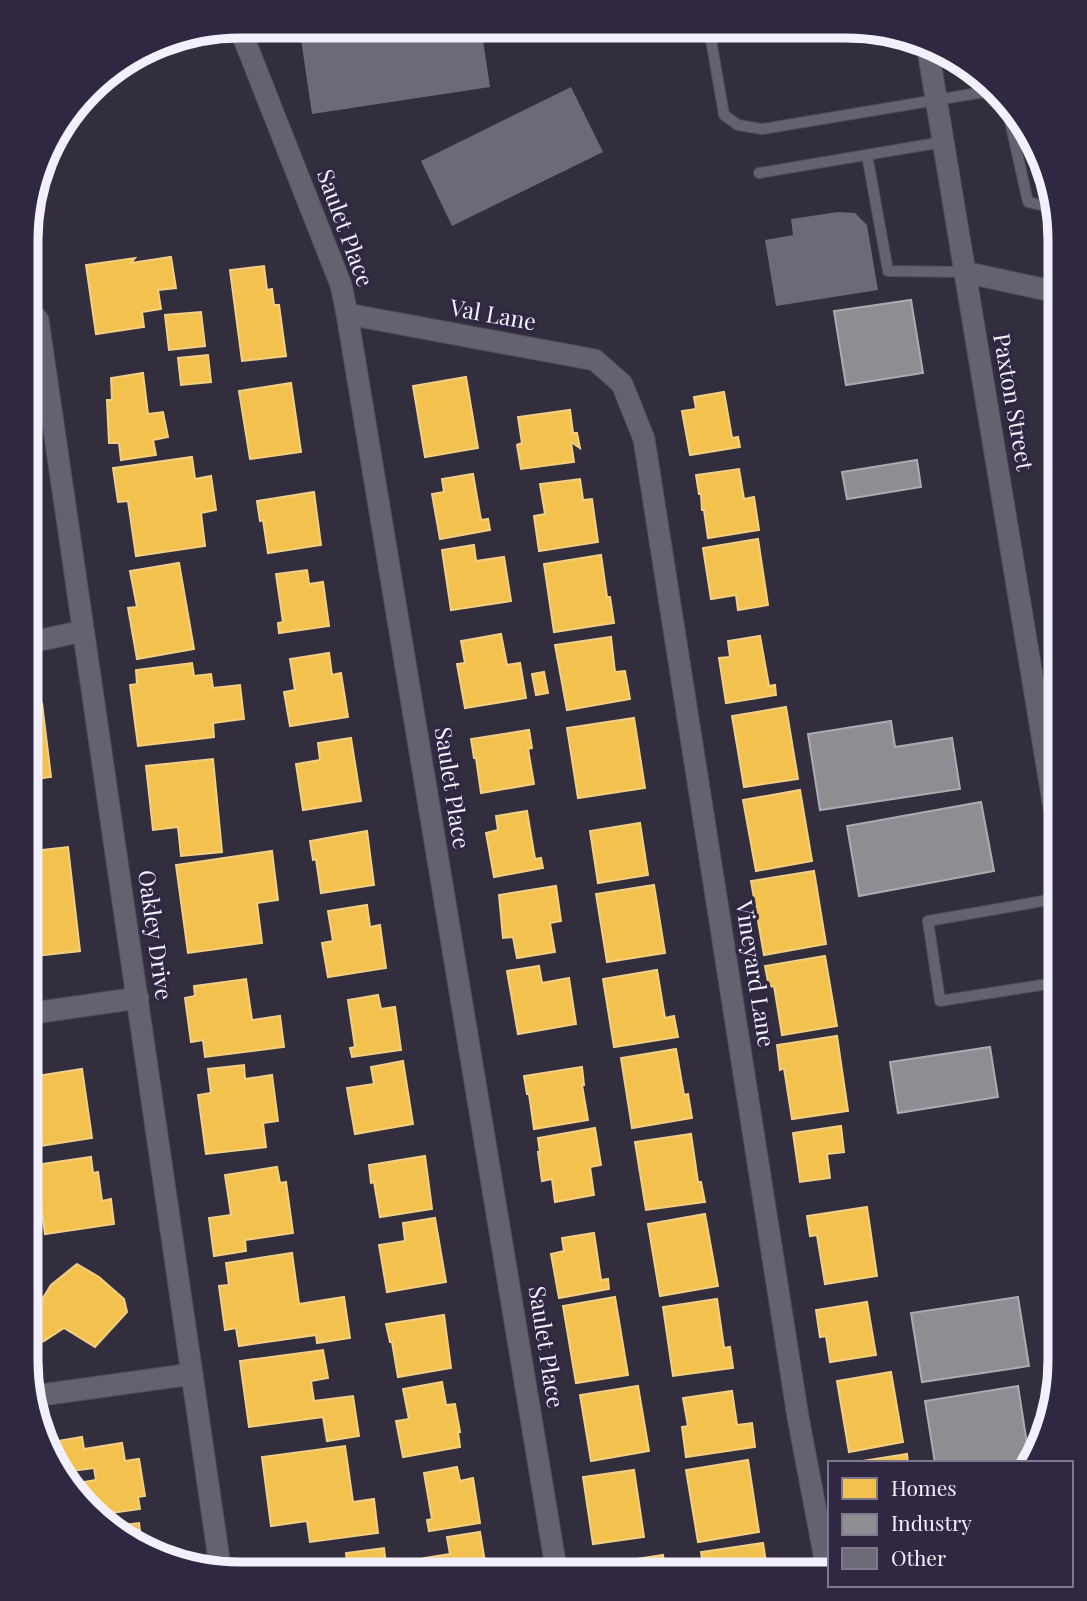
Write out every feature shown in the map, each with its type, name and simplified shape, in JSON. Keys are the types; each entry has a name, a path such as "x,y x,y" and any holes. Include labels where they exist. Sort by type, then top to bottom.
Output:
{"street":[{"name":"Saulet Place","path":"244,39 341,285 347,314 555,1562"},
{"name":"Paxton Street","path":"929,57 1048,772"},
{"path":"964,272 1048,290"},
{"name":"Val Lane","path":"347,314 595,360 622,384"},
{"name":"Oakley Drive","path":"39,327 219,1561"},
{"name":"Vineyard Lane","path":"622,384 643,439 796,1403 826,1562"},
{"path":"39,640 83,631"},
{"path":"39,1012 138,998"},
{"path":"42,1395 192,1374"}],"lane":[{"path":"711,39 724,115 738,125 762,129 982,91"},
{"path":"1010,123 1028,202 1046,206"},
{"path":"759,173 943,142"},
{"path":"867,155 888,271 964,272"},
{"path":"1048,900 928,921 940,1001 1048,984"}],"building: Homes":[{"path":"171,257 176,288 158,290 161,309 142,312 144,327 96,334 86,265 135,258 131,263"},
{"path":"264,266 267,290 272,289 274,305 279,305 286,356 242,361 230,270"},
{"path":"201,312 205,346 169,350 165,315"},
{"path":"208,355 211,382 181,385 178,358"},
{"path":"143,373 148,414 163,412 168,437 153,440 156,455 121,460 119,443 109,443 107,400 112,400 111,378"},
{"path":"466,377 478,448 425,457 413,386"},
{"path":"291,383 301,452 250,459 239,391"},
{"path":"724,392 732,438 738,437 740,447 690,455 682,411 696,409 694,397"},
{"path":"570,410 573,433 577,433 580,448 571,442 574,462 521,469 517,445 522,443 518,417"},
{"path":"192,457 195,479 211,476 216,510 201,513 205,546 136,556 128,501 118,502 113,468"},
{"path":"739,469 744,499 754,497 759,530 708,538 696,475"},
{"path":"473,474 481,520 488,519 490,530 440,539 432,494 444,492 442,479"},
{"path":"580,479 583,500 592,499 598,542 539,551 534,516 545,514 540,484"},
{"path":"314,492 321,545 268,553 257,501"},
{"path":"758,539 768,605 738,610 736,595 711,599 703,548"},
{"path":"474,545 476,561 504,557 511,601 451,610 442,550"},
{"path":"601,555 614,623 554,632 544,564"},
{"path":"179,563 194,649 137,659 128,608 137,607 130,571"},
{"path":"307,570 309,584 323,582 329,626 279,633 278,623 283,622 276,574"},
{"path":"501,634 507,665 520,663 526,698 465,708 457,664 465,663 461,641"},
{"path":"760,636 769,686 775,685 776,695 726,703 719,658 730,657 728,641"},
{"path":"611,637 615,672 625,671 630,699 567,710 555,645"},
{"path":"329,653 332,675 341,673 348,717 290,726 284,692 295,690 290,659"},
{"path":"192,663 194,676 211,674 213,688 240,685 244,719 213,723 214,737 138,746 130,685 137,684 136,670"},
{"path":"544,672 548,693 536,695 532,674"},
{"path":"39,703 42,703 51,777 39,778"},
{"path":"786,707 798,779 744,787 732,716"},
{"path":"634,718 645,788 578,798 567,728"},
{"path":"529,730 532,748 528,749 534,784 481,793 471,739"},
{"path":"351,738 361,801 303,810 296,764 320,760 318,743"},
{"path":"213,759 222,852 181,856 178,827 153,830 146,766"},
{"path":"800,790 812,861 756,871 743,800"},
{"path":"527,811 535,859 541,858 543,868 494,877 486,833 498,830 496,816"},
{"path":"640,823 648,875 598,883 590,831"},
{"path":"367,831 374,885 321,893 316,859 313,860 310,841"},
{"path":"68,847 80,951 39,956 39,850"},
{"path":"272,851 278,900 257,903 262,943 188,953 176,865"},
{"path":"814,871 826,944 764,955 751,881"},
{"path":"654,885 665,953 607,962 596,894"},
{"path":"556,886 561,921 550,923 555,952 517,958 513,937 503,938 499,895"},
{"path":"367,905 370,927 380,925 386,968 328,977 322,943 333,941 328,911"},
{"path":"825,956 837,1026 782,1035 774,986 769,987 765,966"},
{"path":"539,966 542,983 569,978 576,1024 518,1034 507,971"},
{"path":"657,970 665,1018 674,1016 678,1037 614,1047 603,979"},
{"path":"246,979 252,1020 280,1016 284,1047 205,1057 203,1040 191,1042 185,998 195,996 194,986"},
{"path":"378,995 381,1009 395,1007 401,1050 352,1057 350,1048 355,1047 348,1000"},
{"path":"837,1036 848,1111 792,1119 784,1068 780,1070 777,1045"},
{"path":"676,1049 684,1095 688,1094 692,1118 632,1128 621,1058"},
{"path":"403,1061 413,1124 355,1134 347,1088 374,1084 371,1067"},
{"path":"244,1065 245,1079 272,1075 278,1121 263,1123 266,1147 206,1154 198,1095 211,1093 208,1069"},
{"path":"582,1067 588,1120 534,1129 524,1076"},
{"path":"82,1069 92,1138 39,1146 39,1076"},
{"path":"841,1126 844,1152 827,1154 830,1178 800,1182 793,1133"},
{"path":"595,1128 601,1165 590,1167 594,1195 555,1202 552,1179 542,1181 538,1138"},
{"path":"691,1134 698,1182 701,1182 705,1202 646,1210 635,1142"},
{"path":"425,1156 432,1209 380,1217 369,1165"},
{"path":"91,1157 93,1173 98,1172 102,1201 111,1199 114,1224 45,1234 39,1192 39,1164"},
{"path":"277,1167 280,1183 286,1182 293,1233 245,1240 246,1251 214,1256 209,1218 231,1215 225,1175"},
{"path":"867,1207 877,1276 825,1284 817,1235 810,1236 807,1216"},
{"path":"705,1214 718,1286 660,1296 648,1224"},
{"path":"435,1218 446,1282 387,1292 379,1245 405,1241 403,1223"},
{"path":"594,1233 601,1280 608,1279 609,1289 559,1298 551,1254 564,1251 562,1238"},
{"path":"292,1253 299,1304 344,1297 350,1338 317,1343 316,1335 239,1346 236,1328 225,1330 219,1286 229,1285 226,1263"},
{"path":"77,1264 99,1277 124,1299 127,1312 95,1347 64,1328 39,1342 39,1304 51,1285"},
{"path":"615,1297 628,1375 576,1383 563,1306"},
{"path":"717,1299 724,1348 730,1347 733,1368 673,1376 663,1307"},
{"path":"867,1302 876,1355 830,1362 826,1336 820,1337 816,1310"},
{"path":"444,1315 451,1368 398,1377 386,1324"},
{"path":"323,1350 328,1378 311,1381 314,1401 353,1396 359,1436 327,1441 323,1417 249,1427 240,1361"},
{"path":"891,1372 903,1442 849,1452 837,1381"},
{"path":"442,1382 446,1405 455,1404 460,1447 403,1457 396,1421 409,1419 403,1389"},
{"path":"638,1386 649,1451 591,1461 580,1395"},
{"path":"732,1391 737,1425 752,1423 755,1447 686,1457 682,1427 688,1426 683,1398"},
{"path":"82,1437 84,1449 122,1443 125,1461 139,1459 145,1496 138,1497 140,1509 109,1513 80,1483 96,1480 94,1468 72,1471 55,1441"},
{"path":"345,1446 353,1502 374,1499 378,1533 310,1542 307,1521 271,1526 262,1457"},
{"path":"907,1454 908,1461 863,1461"},
{"path":"748,1460 759,1532 698,1542 686,1470"},
{"path":"457,1467 460,1481 473,1478 480,1523 429,1531 427,1520 432,1519 424,1473"},
{"path":"634,1470 644,1537 593,1544 583,1477"},
{"path":"139,1523 141,1536 139,1535 124,1525"},
{"path":"480,1532 485,1562 424,1562 424,1558 450,1554 447,1537"},
{"path":"763,1543 766,1562 702,1562 701,1552"},
{"path":"384,1548 386,1562 347,1562 346,1553"},
{"path":"663,1555 664,1562 617,1562"}],"building: Industry":[{"path":"911,300 923,373 846,385 834,311"},
{"path":"917,460 921,487 847,499 842,472"},
{"path":"891,721 895,747 952,738 960,789 820,810 808,734"},
{"path":"981,802 994,871 859,896 847,826"},
{"path":"990,1047 998,1097 898,1113 890,1062"},
{"path":"1018,1297 1029,1366 922,1382 911,1313"},
{"path":"1018,1386 1028,1450 1021,1461 935,1461 925,1401"}],"building: Other":[{"path":"301,39 483,39 490,87 312,114"},
{"path":"571,87 603,152 452,226 421,161"},
{"path":"838,212 855,213 867,225 878,290 776,306 765,240 793,235 791,219"}]}
